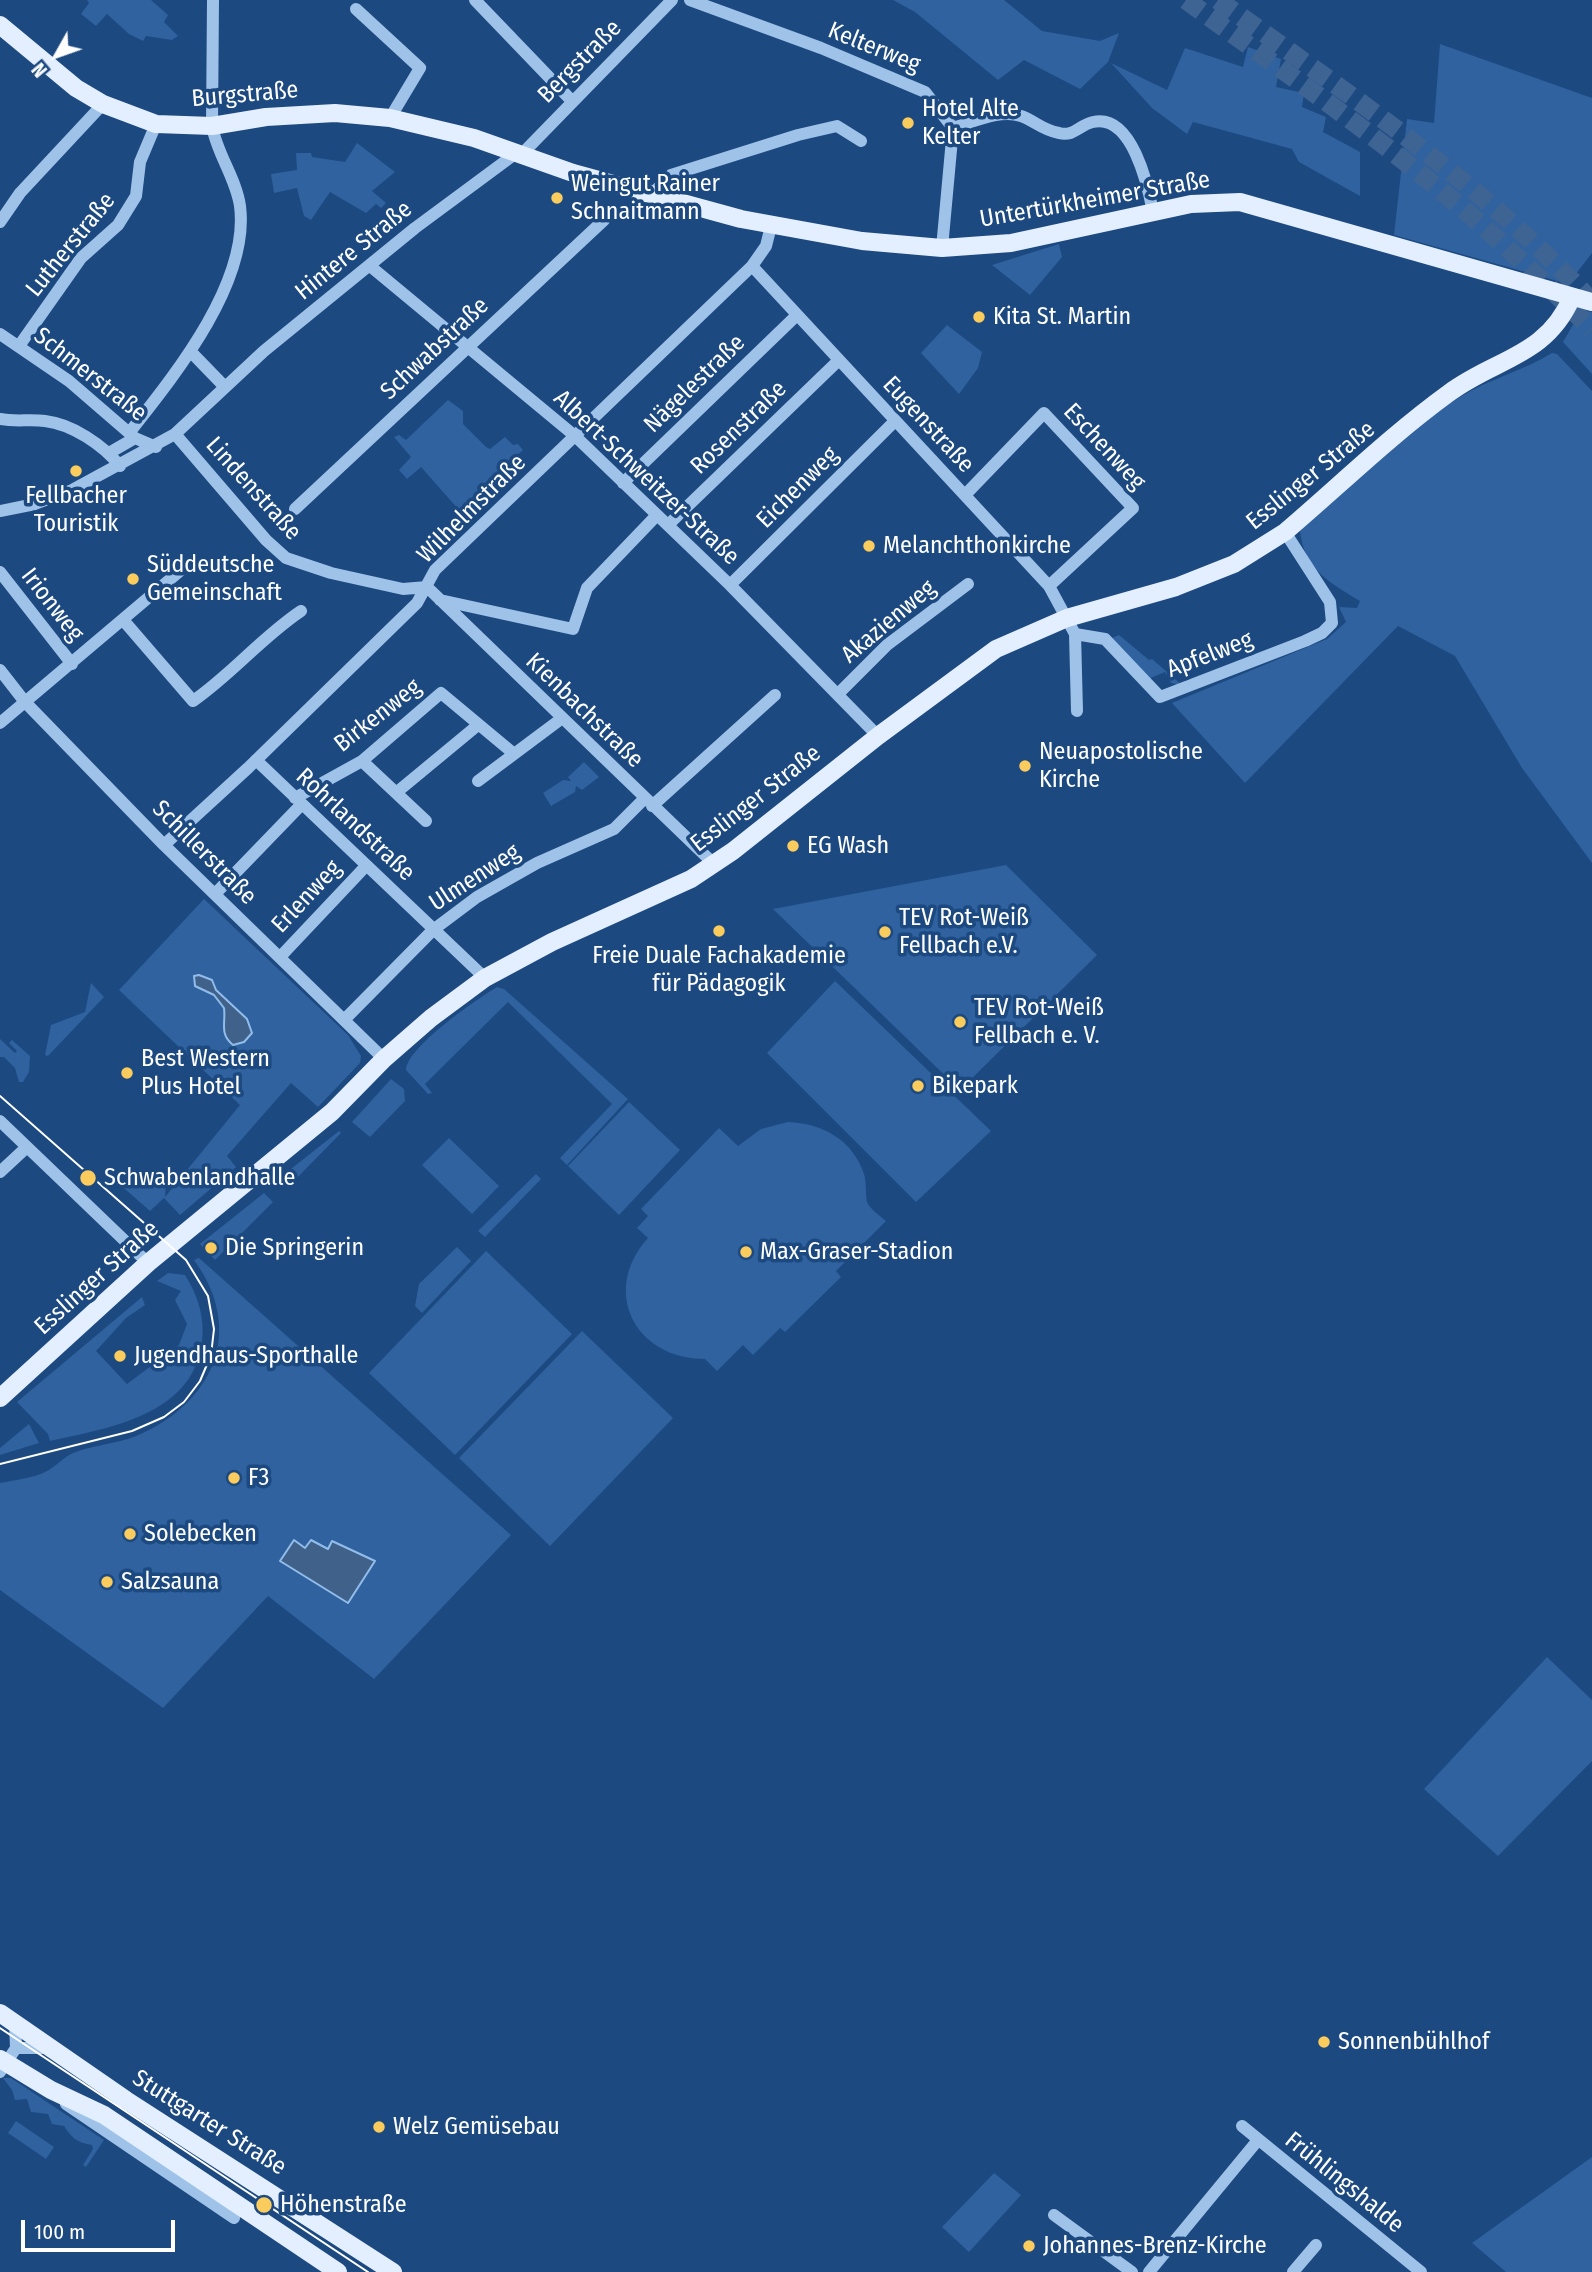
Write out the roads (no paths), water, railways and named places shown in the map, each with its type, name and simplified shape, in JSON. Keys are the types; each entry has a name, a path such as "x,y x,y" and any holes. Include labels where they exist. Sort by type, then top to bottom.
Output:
{"main road":[{"name":"Burgstraße","path":"0,25 37,58 103,104 156,124 212,125 266,117 335,113 390,118 474,138 517,155"},
{"name":"Untertürkheimer Straße","path":"517,155 573,173 653,192 771,226 862,241 942,248 1011,243 1209,201 1240,202 1592,302"},
{"name":"Esslinger Straße","path":"0,1398 148,1263 332,1112 384,1059 431,1018 485,978 552,942 665,892 714,864 878,736 996,649 1071,626 1234,564 1285,533 1449,393 1524,354 1548,335 1572,297"},
{"name":"Stuttgarter Straße","path":"8,2045 50,2048 373,2264 393,2272"},
{"name":"Stuttgarter Straße","path":"8,2045 31,2078 104,2115 338,2272"},
{"path":"170,2159 234,2218 317,2272"}],"street":[{"path":"109,453 132,436 192,353 220,297 239,244 240,206 228,169 215,144 212,125 213,0"},
{"name":"Bergstraße","path":"517,155 672,0"},
{"name":"Kelterweg","path":"690,0 821,48 925,92 953,128"},
{"path":"484,3 571,100"},
{"path":"356,9 420,68 390,118"},
{"path":"0,222 20,193 103,104"},
{"path":"942,248 953,128 991,116 1020,116 1042,130 1068,135 1095,121 1106,122 1133,146 1146,179 1153,212"},
{"name":"Lutherstraße","path":"19,346 81,258 118,225 135,196 140,162 156,124"},
{"path":"653,192 671,175 798,135 837,126 861,141"},
{"name":"Hintere Straße","path":"0,511 35,504 120,466 175,434 224,386 370,266 517,155"},
{"name":"Schwabstraße","path":"296,509 604,219"},
{"name":"Wilhelmstraße","path":"163,845 256,760 417,603 435,570 752,265 766,246 771,226"},
{"name":"Eugenstraße","path":"752,265 1049,586 1071,626 1077,711"},
{"name":"Albert-Schweitzer-Straße","path":"370,266 575,436 730,585 878,736"},
{"name":"Nägelestraße","path":"623,483 797,315"},
{"name":"Schmerstraße","path":"0,334 69,381 132,436 156,447"},
{"path":"192,353 224,386"},
{"name":"Rosenstraße","path":"668,525 839,360"},
{"name":"Eschenweg","path":"965,495 1044,413 1133,508 1049,586"},
{"path":"0,419 46,421 82,435 109,453 120,466"},
{"name":"Eichenweg","path":"730,585 895,421"},
{"name":"Lindenstraße","path":"175,434 275,549 295,562 403,589 427,587"},
{"path":"440,600 573,628 587,588 657,515"},
{"name":"Apfelweg","path":"1071,626 1105,639 1160,697 1322,633 1332,624 1330,602 1285,533"},
{"path":"0,723 124,621 187,565"},
{"name":"Irionweg","path":"0,572 72,664"},
{"name":"Akazienweg","path":"838,694 887,645 968,584"},
{"name":"Kienbachstraße","path":"427,587 714,864"},
{"path":"124,621 193,701 216,685 285,622 301,611"},
{"name":"Schillerstraße","path":"0,670 25,702 163,845 384,1059"},
{"name":"Birkenweg","path":"215,894 298,801 362,761 441,693 513,753"},
{"name":"Ulmenweg","path":"345,1019 433,930 505,880 614,829 775,695"},
{"path":"478,781 561,719"},
{"path":"397,792 478,725"},
{"name":"Rohrlandstraße","path":"256,760 365,867 485,978"},
{"path":"362,761 426,821"},
{"name":"Erlenweg","path":"280,957 365,867"},
{"path":"0,1121 148,1263"},
{"path":"0,1172 27,1147"},
{"path":"8,2045 50,2048"},
{"name":"Stuttgarter Straße","path":"31,2078 234,2218"},
{"name":"Frühlingshalde","path":"1242,2126 1421,2272"},
{"path":"1149,2272 1258,2140"},
{"path":"1054,2215 1132,2272"},
{"path":"1293,2272 1316,2245"}],"tunnel":[{"path":"1186,0 1430,181 1496,238 1592,329"},
{"path":"1218,0 1365,106 1460,179 1506,218 1592,302"}],"tram line":[{"path":"0,1096 186,1260 208,1296 214,1329 211,1355 200,1381 184,1402 164,1417 132,1431 0,1464"},
{"path":"0,2028 368,2272"}],"place":[{"name":"Hotel Alte Kelter","path":"908,123"},
{"name":"Weingut Rainer Schnaitmann","path":"557,198"},
{"name":"Kita St. Martin","path":"979,317"},
{"name":"Fellbacher Touristik","path":"76,471"},
{"name":"Melanchthonkirche","path":"869,546"},
{"name":"Süddeutsche Gemeinschaft","path":"133,579"},
{"name":"Neuapostolische Kirche","path":"1025,766"},
{"name":"EG Wash","path":"793,846"},
{"name":"Freie Duale Fachakademie für Pädagogik","path":"719,931"},
{"name":"TEV Rot-Weiß Fellbach e.V.","path":"885,932"},
{"name":"TEV Rot-Weiß Fellbach e. V.","path":"960,1022"},
{"name":"Best Western Plus Hotel","path":"127,1073"},
{"name":"Bikepark","path":"918,1086"},
{"name":"Schwabenlandhalle","path":"88,1178"},
{"name":"Die Springerin","path":"211,1248"},
{"name":"Max-Graser-Stadion","path":"746,1252"},
{"name":"Jugendhaus-Sporthalle","path":"120,1356"},
{"name":"F3","path":"234,1478"},
{"name":"Solebecken","path":"130,1534"},
{"name":"Salzsauna","path":"107,1582"},
{"name":"Sonnenbühlhof","path":"1324,2042"},
{"name":"Welz Gemüsebau","path":"379,2127"},
{"name":"Höhenstraße","path":"264,2205"},
{"name":"Johannes-Brenz-Kirche","path":"1029,2246"}]}
